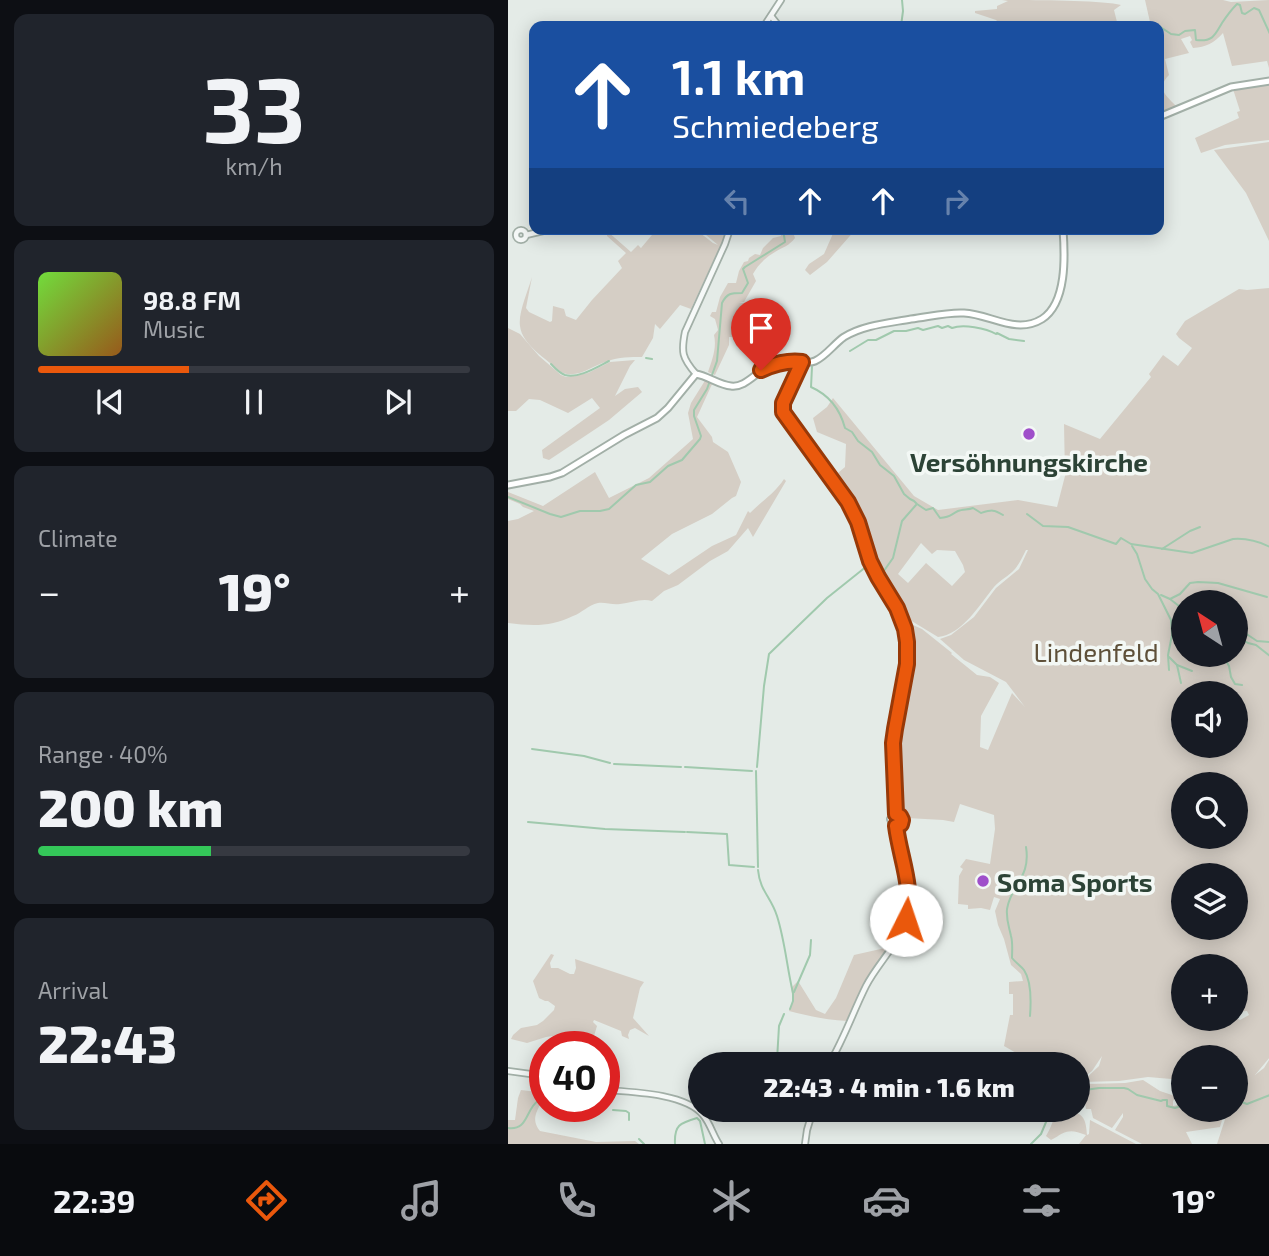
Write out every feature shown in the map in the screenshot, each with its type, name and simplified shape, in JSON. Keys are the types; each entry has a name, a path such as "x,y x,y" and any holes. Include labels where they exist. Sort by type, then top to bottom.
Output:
{"main road":[{"path":"1164,115 1231,87 1269,81"},
{"path":"508,485 562,473 657,418 696,374 727,386 735,386 769,366 783,362 808,363 818,359 840,340 857,330 894,322 968,313 1014,325 1035,323 1051,311 1058,296 1064,264 1063,235"}],"street":[{"path":"768,21 781,0"},
{"path":"771,16 775,21"},
{"path":"508,235 516,236 520,230 529,234"},
{"path":"696,374 685,359 685,332 728,235"},
{"path":"802,362 783,403 783,412 848,502 874,569 902,618 907,642 907,664 893,743 896,814 890,819 891,824 896,826 908,882 908,912 895,944 867,984 835,1052"},
{"path":"508,1072 529,1074"},
{"path":"620,1091 659,1095 695,1108 706,1119 719,1144"},
{"path":"805,1144 809,1122"}],"green space":[{"path":"1002,0 1081,1 1121,5 1114,10 1117,21 997,21 975,13 997,9 997,6 1008,1"},
{"path":"1145,0 1269,0 1269,68 1267,61 1232,66 1223,33 1210,44 1193,48 1190,36 1181,39 1189,53 1165,59 1169,75 1164,82 1164,21 1150,21"},
{"path":"1269,82 1269,140 1225,145 1201,153 1195,138 1239,118 1237,112 1240,111 1233,89"},
{"path":"1164,92 1166,96 1177,107 1164,114"},
{"path":"1270,142 1269,241 1246,193 1214,150"},
{"path":"607,235 612,235 631,252 638,245 641,248 652,235 703,235 718,245 706,235 725,236 691,309 680,305 660,329 655,324 653,338 642,357 612,360 585,371 567,374 530,346 522,333 520,315 532,277 526,308 529,312 550,322 553,306 564,309 566,316 576,320 622,268 618,261 626,253"},
{"path":"794,235 795,238 765,259 753,274 756,281 744,302 739,302 744,303 741,337 729,337 729,345 715,375 708,372 714,349 714,335 718,330 715,319 710,316 712,312 716,312 720,297 728,283 736,283 744,262 755,254 760,255 773,238"},
{"path":"832,235 851,235 827,262 810,275 805,270 809,264 824,254"},
{"name":"Lindenfeld","path":"1269,288 1270,1057 1255,1075 1269,1060 1269,1144 1217,1144 1224,1122 1248,1122 1248,1045 1171,1045 1171,1079 1148,1077 1090,1082 1090,1074 1099,1066 1102,1056 1090,1073 1090,1052 1014,1052 1004,1046 1010,1015 1013,1015 1013,994 1009,994 1009,982 1023,981 1021,974 1011,965 998,925 995,911 1000,899 994,897 990,910 968,909 968,905 958,904 959,876 963,869 960,867 966,859 990,864 995,829 994,815 960,804 954,822 907,818 901,813 897,731 911,664 906,622 922,629 977,675 990,677 999,683 981,716 980,747 988,750 1012,693 1025,707 1006,682 964,660 940,639 951,635 974,617 996,588 1019,569 1028,550 1015,569 996,585 970,618 955,631 938,637 905,617 879,576 856,514 832,478 845,467 846,444 817,432 813,418 827,407 833,398 914,496 938,510 1018,500 1057,507 1065,476 1064,424 1100,439 1151,377 1149,374 1163,355 1178,366 1192,348 1176,334 1185,321 1239,289","holes":["921,543 932,554 937,550 955,551 965,572 952,586 926,563 908,583 898,574"]},
{"path":"508,328 520,334 539,356 566,377 588,373 610,362 635,360 615,396 625,389 638,387 642,392 609,420 549,460 543,458 542,450 600,408 592,398 568,413 540,400 529,399 516,411 508,411"},
{"path":"706,379 713,382 697,417 713,442 728,452 741,482 736,496 712,514 672,534 641,559 669,575 712,546 736,535 748,511 750,513 784,479 786,481 753,537 748,528 728,551 652,601 598,603 565,620 549,624 508,623 508,521 534,511 508,499 508,492 543,506 595,472 609,498 649,478 693,439 688,413"},
{"path":"887,942 893,943 847,1021 789,1011 793,1001 791,988 798,981 816,1010 825,1014 836,998 854,955 885,948"},
{"path":"551,954 554,955 551,968 558,968 570,974 574,974 576,968 575,959 644,982 633,1018 649,1036 635,1028 630,1030 629,1039 622,1036 621,1031 594,1020 597,1026 596,1031 529,1031 529,1042 511,1039 521,1028 537,1025 554,1010 555,1006 539,998 533,981"},
{"path":"1143,1080 1171,1095 1171,1122 1221,1122 1220,1127 1186,1132 1192,1144 1142,1144 1115,1130 1123,1113 1112,1128 1093,1118 1090,1109 1090,1084"},
{"path":"521,1090 529,1091 529,1122 536,1122 540,1131 596,1142 635,1141 639,1144 508,1144 508,1120 515,1120"},
{"path":"1090,1120 1136,1144 1079,1144 1086,1135 1071,1131 1051,1140 1046,1136 1053,1122 1085,1122 1087,1135"}],"waterway":[{"path":"902,0 902,21"},
{"path":"1164,29 1179,35 1195,30 1196,40 1210,39 1237,4 1245,14 1254,8 1259,10 1270,34"},
{"path":"508,497 561,517 580,511 600,511 609,509 636,485 650,482 668,466 682,460 701,436 694,410 707,389 717,361 722,303 730,294 742,293 748,283 743,269 785,242 784,235"},
{"path":"850,351 868,340 876,340 894,331 918,328 923,330 938,326 974,327 1009,339 1024,341"},
{"path":"646,358 652,359"},
{"path":"551,364 561,373 570,376 587,372 609,361"},
{"path":"812,367 811,387 833,403 845,428 894,476 910,499 926,510 933,508 940,518 973,508 981,513 992,511 1003,515"},
{"path":"881,575 893,558 902,521 916,505"},
{"path":"1027,514 1043,526 1068,527 1116,544 1121,538 1131,544 1192,553 1233,539 1252,540 1270,547"},
{"path":"1162,549 1200,527"},
{"path":"1132,546 1145,579 1158,594 1171,620 1169,670"},
{"path":"757,767 769,654 827,598 867,566"},
{"path":"1170,599 1180,594 1190,583 1198,582 1218,583 1267,597"},
{"path":"1161,595 1171,600"},
{"path":"1248,635 1257,641 1270,642"},
{"path":"1248,643 1256,645 1270,656"},
{"path":"1169,657 1177,665 1181,681"},
{"path":"1182,667 1192,671"},
{"path":"1229,667 1233,681"},
{"path":"532,749 584,756 610,763"},
{"path":"614,764 681,767"},
{"path":"685,767 752,771"},
{"path":"756,771 758,867"},
{"path":"528,822 685,832"},
{"path":"687,832 727,834 729,865 754,867"},
{"path":"1026,847 1026,866 1009,900 1007,920 1012,941 1012,958 1024,970 1028,980 1030,1016"},
{"path":"758,870 782,935 793,993 790,1009"},
{"path":"794,992 810,955 811,940"},
{"path":"777,1052 779,1026 784,1014"},
{"path":"1090,1089 1124,1088 1137,1095 1167,1100 1167,1106 1171,1107"},
{"path":"1248,1104 1270,1095"},
{"path":"620,1111 629,1113 629,1120"},
{"path":"508,1128 521,1125 529,1113"},
{"path":"675,1144 679,1126 697,1118 705,1144"},
{"path":"1031,1144 1041,1134 1046,1122"},
{"path":"639,1139 644,1144"}],"place":[{"name":"Versöhnungskirche","path":"1029,434"},
{"name":"Soma Sports","path":"983,881"}],"route":[{"path":"761,370 780,362 802,362 783,403 783,412 848,502 858,522 870,561 897,608 905,629 907,664 893,753 896,814 902,820 900,825 896,826 898,844 909,888 906,920"}]}
